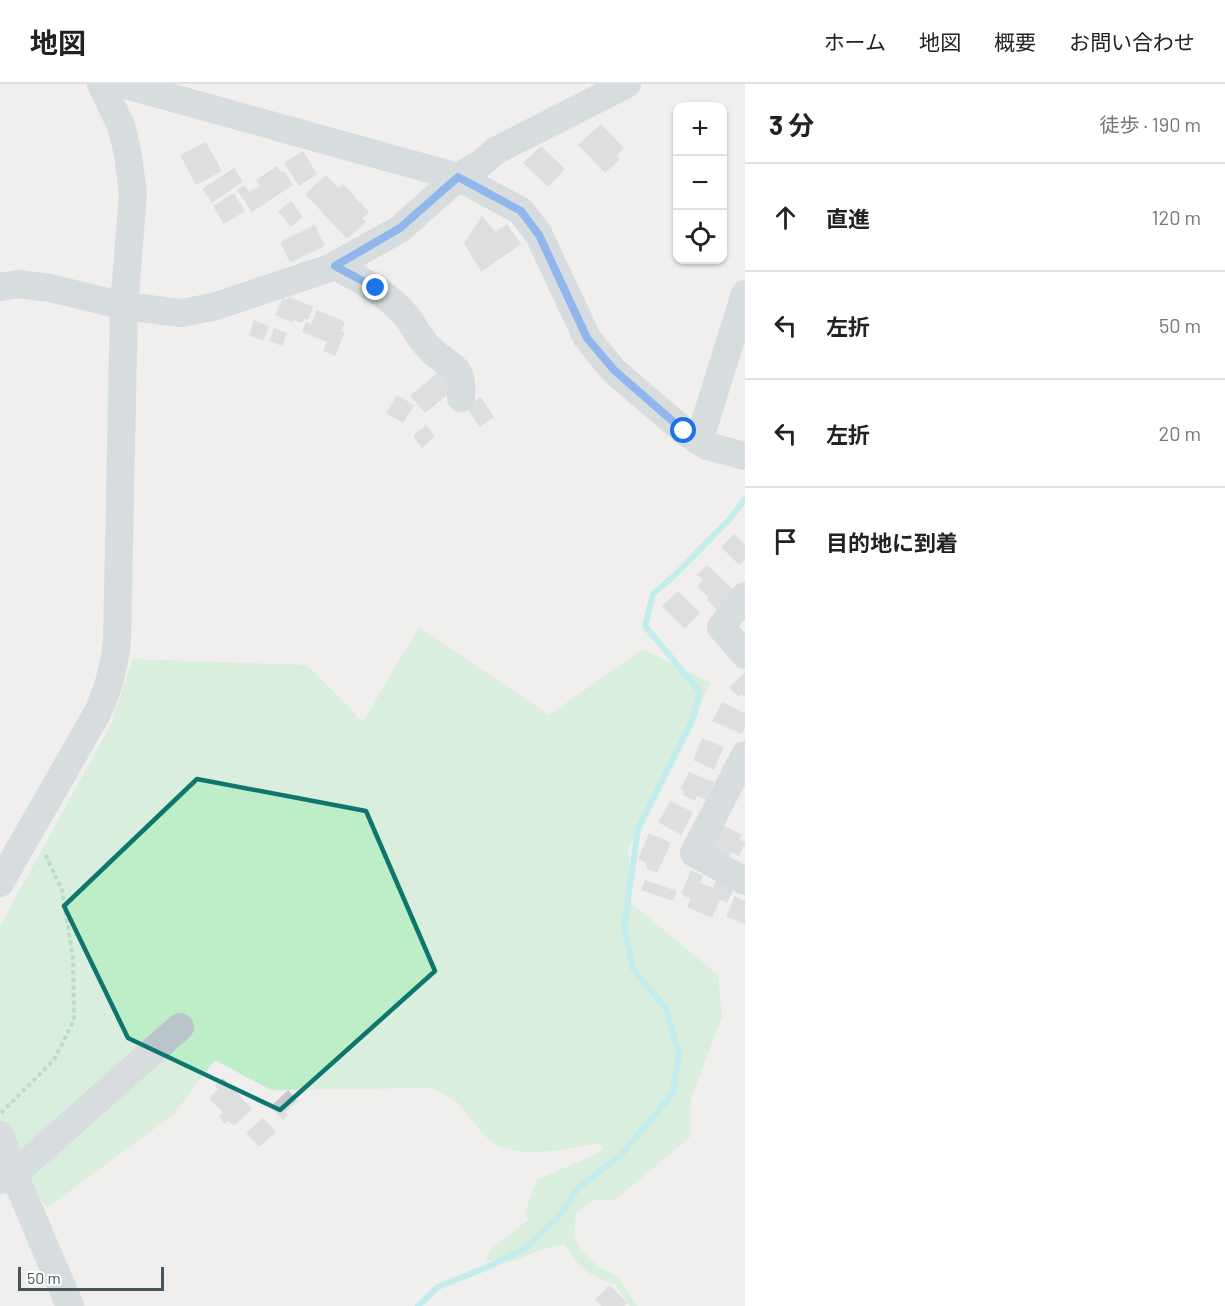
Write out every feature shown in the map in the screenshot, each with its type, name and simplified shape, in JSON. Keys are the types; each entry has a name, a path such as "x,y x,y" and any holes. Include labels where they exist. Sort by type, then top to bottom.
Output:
{"street":[{"path":"0,883 102,704 113,672 117,641 124,306 133,194 122,128 102,84"},
{"path":"122,84 458,177 521,211 539,235 587,338 614,370 684,431 699,441 707,446 745,456"},
{"path":"0,287 18,284 50,288 124,306 181,313 213,307 335,266 400,228 458,177 479,165 497,150 627,84"},
{"path":"335,266 376,288 405,315 431,350 454,366 463,381 461,398"},
{"path":"699,441 745,294"},
{"path":"745,596 721,627 745,655"},
{"path":"745,755 694,853 745,881"},
{"path":"7,1177 180,1027"},
{"path":"0,1135 7,1177 70,1306"}],"path":[{"path":"0,1115 54,1060 74,1020 73,958 62,890 32,827"}],"highlighted area":[{"path":"197,779 366,811 435,971 280,1110 128,1038 64,906"}],"green space":[{"path":"419,627 549,715 643,649 711,683 628,849 631,903 718,975 722,1017 691,1098 690,1137 615,1200 593,1200 576,1214 574,1236 580,1249 599,1267 618,1277 637,1306 630,1306 615,1284 585,1270 565,1244 540,1250 511,1262 486,1260 490,1250 528,1220 525,1212 537,1180 598,1153 603,1147 599,1143 555,1151 523,1152 498,1146 485,1136 456,1101 432,1088 271,1090 215,1060 174,1114 47,1208 3,1142 0,1142 0,926 111,724 133,659 307,665 363,722"}],"building":[{"path":"601,124 624,148 617,155 620,159 605,173 578,145"},
{"path":"206,142 222,171 196,185 180,155"},
{"path":"541,146 565,169 548,187 523,163"},
{"path":"303,151 317,174 299,186 284,163"},
{"path":"277,166 281,172 284,171 293,185 252,212 237,190 244,185 249,192 260,186 256,180"},
{"path":"234,168 243,182 212,203 202,189"},
{"path":"326,175 338,188 343,184 369,212 362,218 366,222 347,239 305,194"},
{"path":"234,193 245,211 224,224 213,206"},
{"path":"291,201 303,217 291,227 278,211"},
{"path":"482,216 495,232 507,224 521,244 481,272 464,243"},
{"path":"315,225 325,246 290,263 280,242"},
{"path":"288,296 313,307 308,320 304,318 302,323 294,320 293,323 275,315 283,298 287,300"},
{"path":"317,310 345,322 341,331 345,332 335,356 323,351 327,342 302,332 306,322 311,324"},
{"path":"254,320 269,326 263,341 249,335"},
{"path":"274,328 287,333 282,346 269,341"},
{"path":"443,368 458,386 425,413 410,396"},
{"path":"397,395 414,405 403,423 386,413"},
{"path":"481,397 494,417 480,427 466,407"},
{"path":"426,425 435,436 422,448 413,436"},
{"path":"734,534 745,545 745,559 739,565 721,547"},
{"path":"707,565 734,590 719,612 697,586 703,580 697,575"},
{"path":"678,591 700,613 685,629 662,606"},
{"path":"745,672 745,697 742,694 739,697 729,687"},
{"path":"722,702 745,713 745,727 742,734 712,721"},
{"path":"702,738 724,747 714,770 693,760"},
{"path":"689,772 714,782 707,800 697,796 695,801 683,795 684,791 680,789"},
{"path":"670,801 693,812 681,835 658,822"},
{"path":"720,824 742,835 739,839 745,844 739,856 732,852 729,857 711,847"},
{"path":"649,833 671,843 657,873 646,868 647,864 638,859"},
{"path":"691,870 703,876 700,883 713,888 716,880 734,889 727,903 720,900 712,918 687,907 691,899 681,894"},
{"path":"645,880 677,891 673,901 641,890"},
{"path":"735,896 745,901 745,924 726,916"},
{"path":"223,1078 252,1109 234,1126 229,1121 225,1124 219,1116 223,1113 209,1098 218,1089 215,1085"},
{"path":"288,1090 298,1101 285,1113 288,1115 283,1120 270,1107"},
{"path":"263,1118 276,1132 259,1147 246,1133"},
{"path":"610,1285 627,1303 624,1306 601,1306 595,1299"}],"waterway":[{"path":"418,1306 438,1287 525,1249 559,1216 578,1188 621,1155 673,1093 679,1053 666,1008 633,969 624,927 638,829 693,719 700,692 645,626 653,594 729,520 745,499"}],"route":[{"path":"376,288 335,266 400,228 458,177 521,211 539,235 587,338 614,370 684,431"}]}
